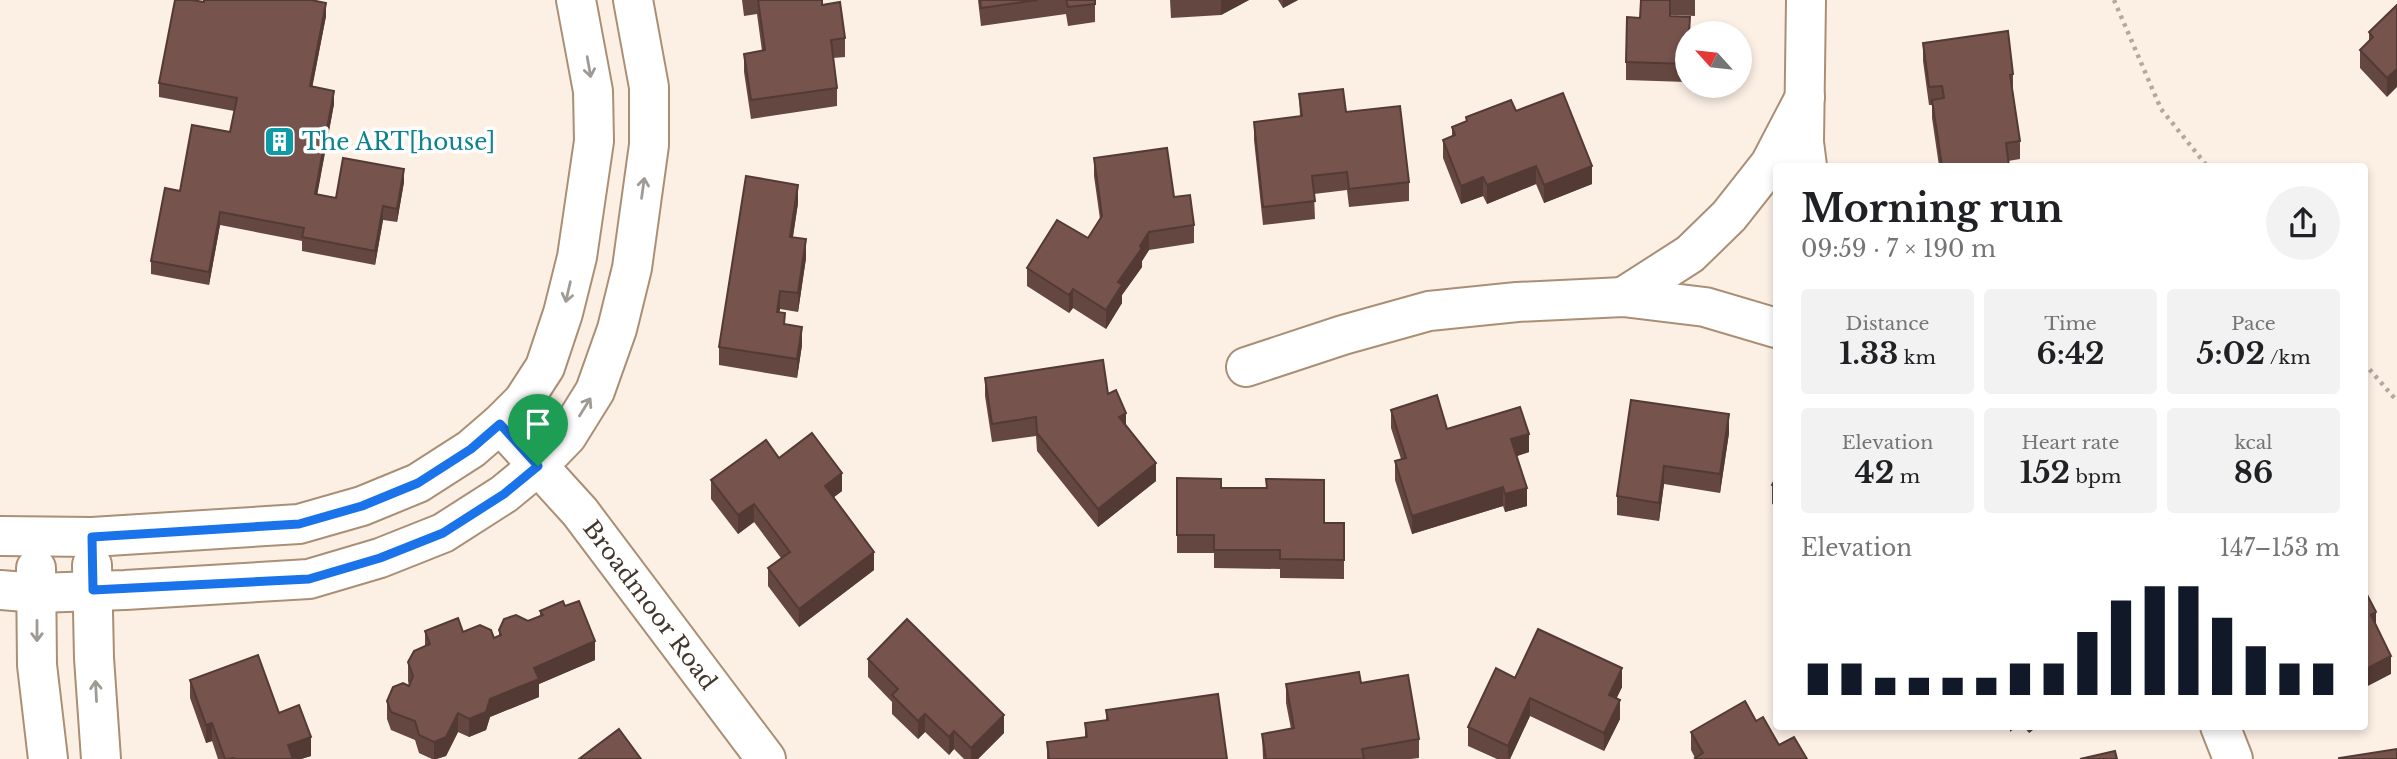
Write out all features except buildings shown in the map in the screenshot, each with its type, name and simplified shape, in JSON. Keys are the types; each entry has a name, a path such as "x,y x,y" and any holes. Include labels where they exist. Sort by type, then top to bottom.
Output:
{"street":[{"path":"48,759 37,665 18,591 18,537 92,537 299,524 362,506 418,483 471,449 523,401 545,367 564,313 577,257 593,129 593,91 576,0"},
{"path":"18,591 309,579 380,558 443,533 504,494 538,466 567,436 595,391 617,329 632,268 649,145 649,87 633,0"},
{"path":"1806,0 1804,142 1807,163"},
{"path":"1623,297 1690,254 1729,216 1770,164 1805,97"},
{"path":"1246,367 1343,335 1429,311 1517,302 1623,297 1704,307 1773,327"},
{"name":"Broadmoor Road","path":"500,424 580,512 766,759"},
{"path":"92,537 96,709 101,759"},
{"path":"2222,730 2233,759"}],"path":[{"path":"2114,0 2161,109 2205,163"},
{"path":"2368,368 2397,401"}],"place":[{"name":"The ART[house]","path":"279,142"}],"route":[{"path":"500,424 538,466 504,494 443,533 380,558 309,579 93,590 92,537 299,524 362,506 418,483 471,449 500,424"}]}
